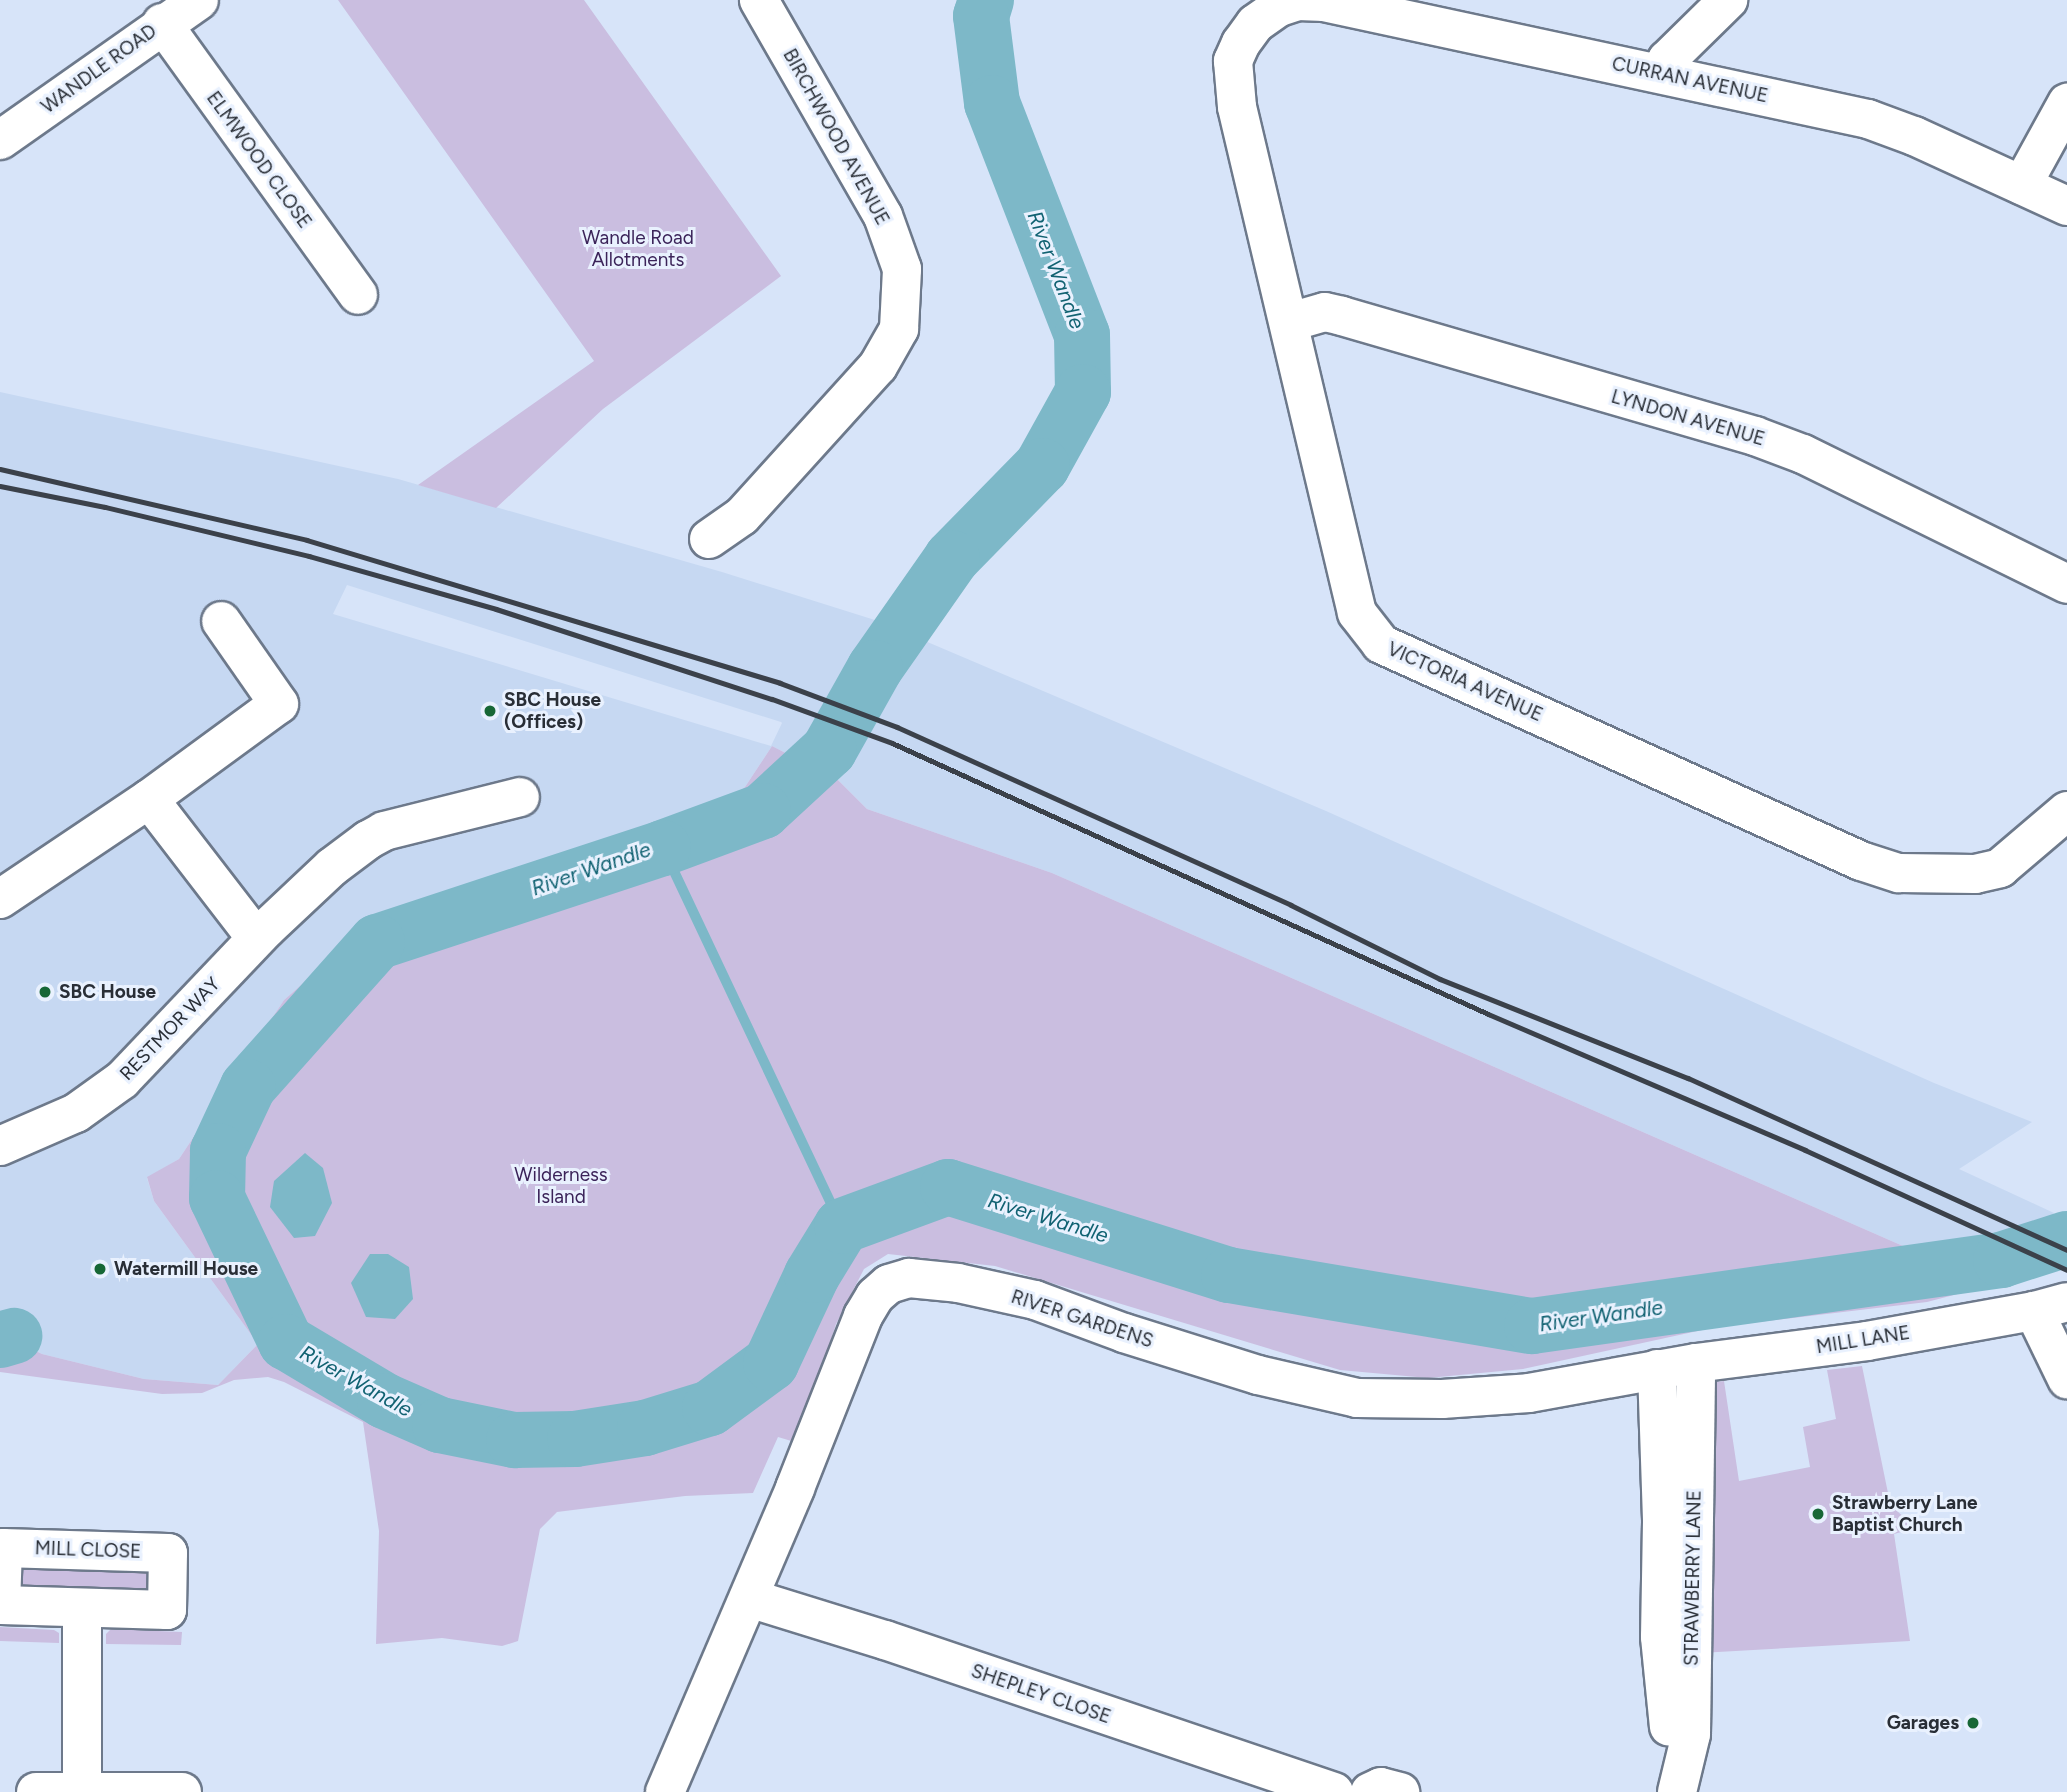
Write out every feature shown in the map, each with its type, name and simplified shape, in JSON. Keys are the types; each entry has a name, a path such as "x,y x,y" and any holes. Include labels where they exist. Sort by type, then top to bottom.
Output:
{"street":[{"name":"BIRCHWOOD AVENUE","path":"709,538 742,516 878,366 899,329 902,269 883,216 759,0"},
{"name":"CURRAN AVENUE","path":"1298,1 1324,2 1868,119 2067,206"},
{"name":"VICTORIA AVENUE","path":"1298,1 1279,8 1255,24 1241,43 1233,61 1237,107 1357,613 1381,644 1861,861 1899,873 1975,874 2000,868 2034,843 2067,811"},
{"name":"WANDLE ROAD","path":"0,140 175,10"},
{"name":"ELMWOOD CLOSE","path":"175,10 358,295"},
{"path":"1663,74 1667,60 1717,12"},
{"path":"1717,12 1715,35 1726,75 1724,86"},
{"path":"2022,185 2067,103"},
{"name":"LYNDON AVENUE","path":"1290,322 1325,312 1342,316 1755,436 1803,454 2067,584"},
{"path":"4,889 149,799 279,704 221,621"},
{"name":"RESTMOR WAY","path":"0,1146 76,1113 122,1080 256,938 332,867 377,835 520,797"},
{"path":"149,799 256,938"},
{"name":"RIVER GARDENS","path":"665,1792 749,1598 863,1317 875,1296 889,1284 909,1278 958,1283 1035,1300 1124,1333 1258,1375 1356,1398 1442,1399 1529,1394 1657,1369"},
{"path":"2050,1306 2067,1379"},
{"name":"MILL LANE","path":"1657,1369 1867,1341 2050,1306"},
{"name":"STRAWBERRY LANE","path":"1676,1792 1691,1734 1696,1363"},
{"name":"STRAWBERRY LANE","path":"1657,1369 1662,1522 1660,1637 1676,1792"},
{"name":"SHEPLEY CLOSE","path":"749,1598 885,1640 1334,1792"},
{"path":"82,1609 82,1790"},
{"path":"1370,1792 1381,1787 1400,1792"},
{"path":"36,1792 182,1792"}],"shaded area":[{"path":"0,392 398,479 722,572 878,621 1326,811 1934,1083 2032,1122 1959,1169 2054,1213 1992,1285 1052,873 867,809 838,780 772,746 745,787 682,838 377,918 284,1000 179,1159 147,1178 154,1201 258,1344 218,1385 144,1379 42,1354 0,1333","holes":["347,585 781,722 771,746 333,614"]},
{"path":"305,1153 323,1168 332,1203 315,1236 294,1238 270,1207 274,1181"},
{"path":"370,1254 388,1254 409,1267 413,1299 395,1319 366,1317 351,1283"}],"green space":[{"name":"Wandle Road Allotments","path":"338,0 584,0 781,276 603,409 496,508 418,485 594,361"},
{"name":"Wilderness Island","path":"772,746 838,780 867,809 1052,873 1992,1285 1927,1302 1716,1327 1523,1369 1428,1378 1340,1370 995,1266 888,1254 864,1269 836,1324 798,1443 778,1437 753,1493 685,1496 557,1512 540,1529 518,1641 502,1646 442,1638 376,1644 379,1531 363,1422 284,1382 268,1377 234,1380 202,1393 162,1394 0,1372 0,1333 42,1354 144,1379 218,1385 258,1344 154,1201 147,1177 179,1159 284,1000 377,918 682,838 745,787"},
{"path":"1862,1366 1889,1498 1897,1511 1916,1528 1894,1534 1910,1641 1700,1653 1701,1384 1724,1381 1739,1481 1810,1467 1803,1427 1836,1419 1827,1370"},
{"path":"14,1566 153,1568 153,1595 21,1596"},
{"path":"0,1627 54,1630 59,1633 59,1643 0,1641"},
{"path":"111,1629 182,1632 181,1645 106,1644 106,1634"}],"waterway":[{"name":"River Wandle","path":"986,0 981,16 992,103 1082,335 1083,392 1042,466 952,558 875,668 829,750 763,811 663,848 377,942 248,1087 218,1151 217,1198 286,1342 385,1401 440,1425 514,1440 575,1439 645,1428 710,1408 771,1363 812,1275 842,1226 948,1187 1229,1275 1532,1326 2001,1260 2067,1239"},
{"path":"663,848 842,1226"},
{"name":"River Wandle","path":"0,1340 14,1336"}],"railway":[{"path":"0,469 307,540 780,683 897,727 1291,905 1440,979 1688,1078 2067,1250"},
{"path":"0,486 105,507 309,556 496,609 772,699 892,743 1488,1014 1805,1150 2067,1270"}],"place":[{"name":"SBC House (Offices)","path":"490,711"},
{"name":"SBC House","path":"45,992"},
{"name":"Watermill House","path":"100,1269"},
{"name":"Strawberry Lane Baptist Church","path":"1818,1514"},
{"name":"Garages","path":"1973,1723"}]}
